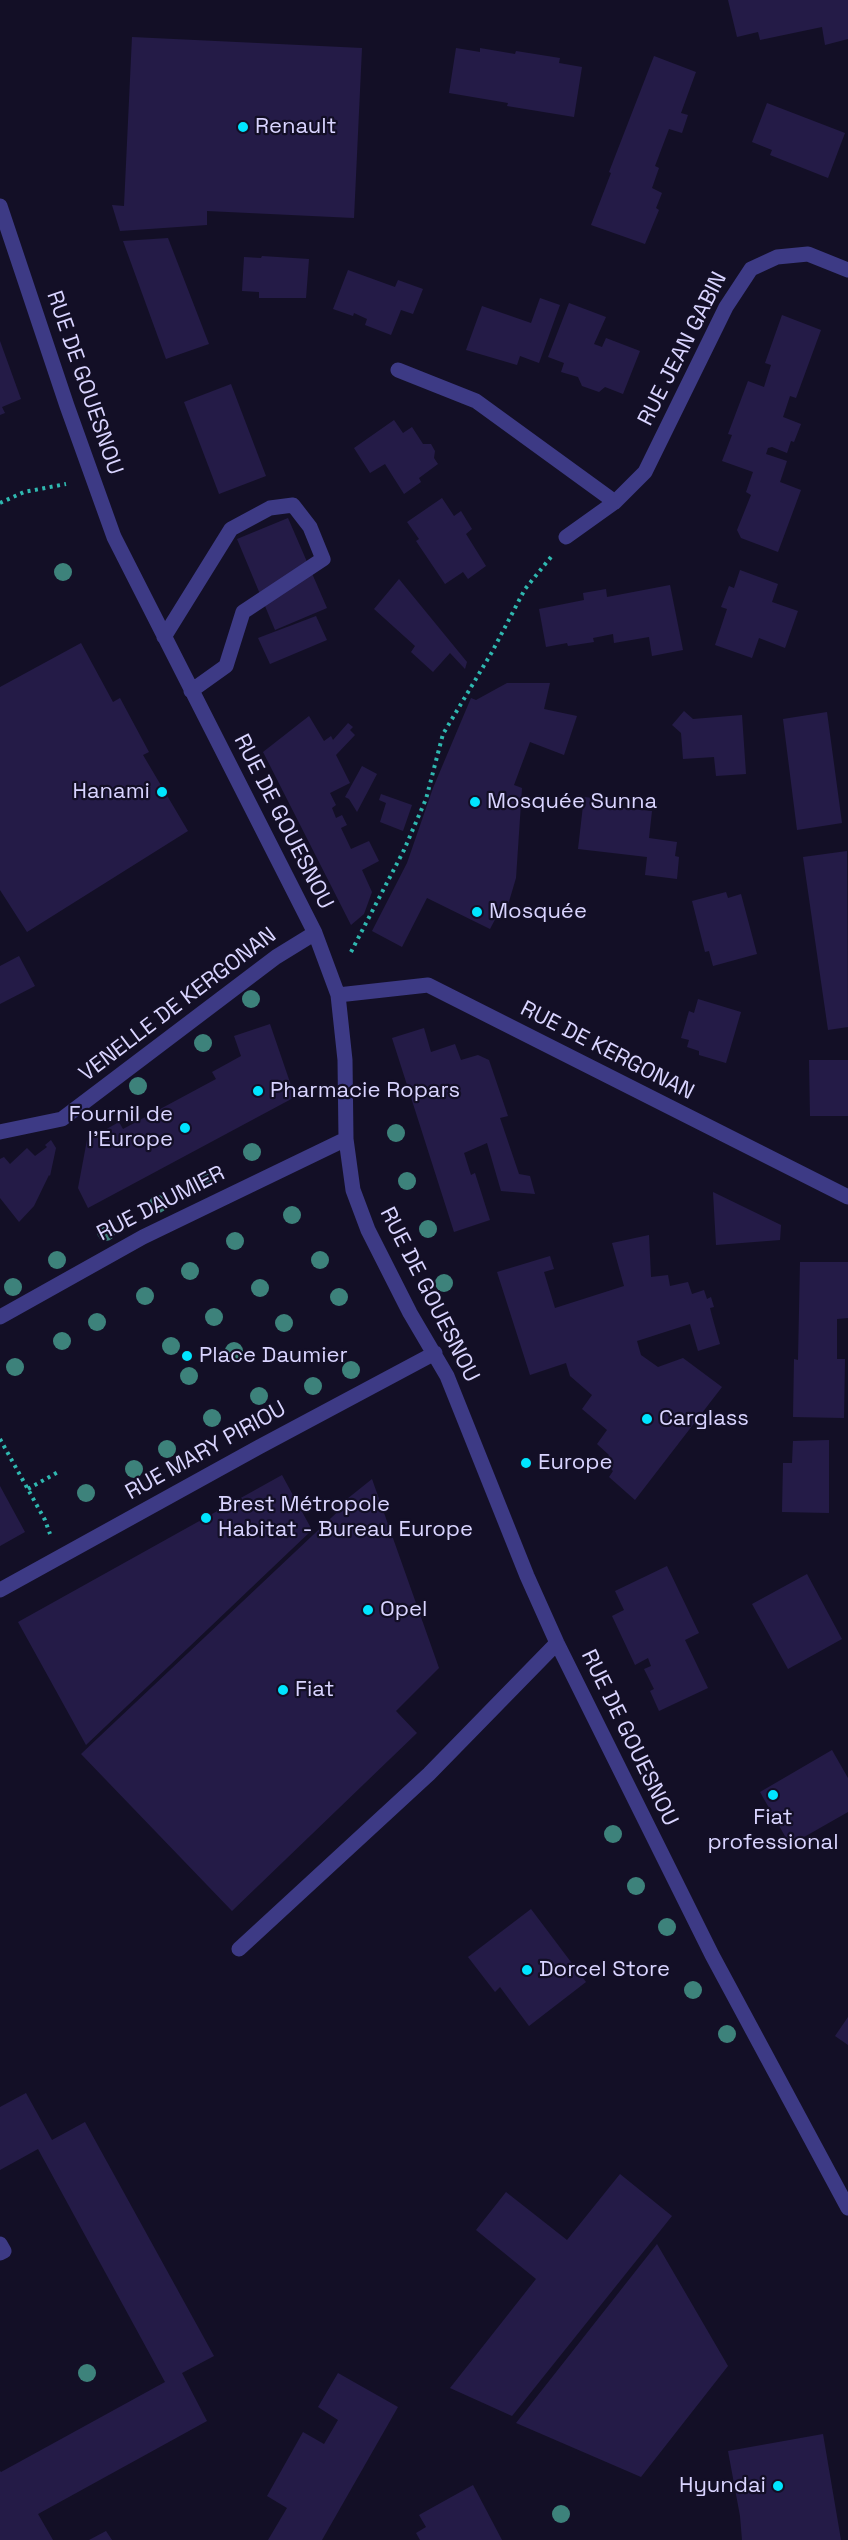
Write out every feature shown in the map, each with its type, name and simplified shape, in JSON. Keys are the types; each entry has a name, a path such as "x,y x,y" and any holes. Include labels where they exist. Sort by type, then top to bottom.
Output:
{"street":[{"name":"RUE DE GOUESNOU","path":"0,206 114,537 315,933 338,996 345,1060 346,1139 353,1190 368,1230 410,1313 435,1353 454,1392 527,1576 557,1643 712,1955 848,2208"},
{"name":"RUE JEAN GABIN","path":"566,537 615,502 645,472 726,307 751,269 777,257 808,254 848,270"},
{"path":"398,370 476,401 615,502"},
{"path":"164,638 231,530 270,508 293,505 310,527 322,559 243,612 226,666 191,691"},
{"name":"VENELLE DE KERGONAN","path":"0,1132 62,1119 276,957 315,933"},
{"name":"RUE DE KERGONAN","path":"338,996 428,985 848,1197"},
{"name":"RUE DAUMIER","path":"0,1317 143,1237 346,1139"},
{"name":"RUE MARY PIRIOU","path":"0,1590 435,1353"},
{"path":"239,1949 429,1774 557,1643"},
{"path":"0,2244 4,2251 0,2253"}],"path":[{"path":"0,503 24,492 93,479"},
{"path":"338,996 353,944 404,850 426,799 443,734 492,652 525,589 566,537"},
{"path":"0,1439 45,1520 52,1539"},
{"path":"28,1489 58,1472"}],"building":[{"path":"728,0 848,0 848,39 825,45 822,27 760,40 758,32 737,37"},
{"name":"Renault","path":"132,37 362,48 354,218 207,211 207,225 120,231 112,205 124,206"},
{"path":"456,48 480,52 480,48 515,54 516,51 560,58 559,63 582,67 574,117 507,106 508,103 449,93"},
{"path":"654,56 696,72 681,113 688,115 682,133 669,129 655,166 659,168 652,188 662,193 656,208 659,210 645,244 591,225"},
{"path":"767,103 845,133 828,178 770,155 772,150 752,142"},
{"path":"168,238 209,344 166,359 123,241"},
{"path":"262,256 309,259 306,298 259,298 259,292 242,291 244,257 261,258"},
{"path":"348,270 395,287 398,280 423,289 413,314 401,310 391,335 365,325 367,319 354,313 353,316 333,309"},
{"path":"540,298 560,305 539,363 520,356 517,365 466,350 482,306 531,323"},
{"path":"569,303 606,317 594,344 602,347 606,338 640,351 623,394 605,387 599,392 582,386 578,377 561,372 564,363 548,357"},
{"path":"782,315 821,330 796,398 790,396 783,417 801,424 794,442 791,441 787,453 772,447 768,448 766,454 787,461 780,482 801,490 778,552 741,538 737,530 751,495 746,492 753,472 722,461 732,435 728,434 748,381 764,387 771,365 765,363"},
{"path":"0,341 21,399 2,407 5,413 0,415"},
{"path":"231,384 266,476 219,494 184,402"},
{"path":"394,420 403,433 412,427 423,444 431,444 438,464 419,478 421,482 404,494 385,464 370,473 354,448"},
{"path":"442,498 454,516 461,511 472,529 466,534 486,566 468,579 463,572 445,584 416,541 419,539 407,522"},
{"path":"288,518 327,608 275,630 237,539"},
{"path":"740,570 778,584 772,602 798,611 785,648 759,638 752,658 715,645 727,609 721,607 729,586 734,588"},
{"path":"399,579 467,662 465,669 450,653 433,672 411,652 415,646 374,609"},
{"path":"670,585 683,650 652,656 649,637 614,643 613,634 593,638 594,642 568,646 567,643 546,647 539,609 584,600 583,593 606,589 607,597"},
{"path":"316,616 327,640 270,664 258,638"},
{"path":"81,643 113,702 120,698 149,752 143,755 188,831 27,932 0,890 0,687"},
{"name":"Mosquée Sunna","path":"507,683 550,683 544,709 577,716 564,755 530,742 514,785 522,788 516,878 505,915 499,912 490,929 427,898 402,947 372,931 407,863 433,788 471,698 476,700"},
{"path":"684,711 693,719 742,715 746,774 716,776 714,757 683,759 681,733 672,725"},
{"path":"827,712 842,823 797,830 783,719"},
{"path":"309,716 324,741 331,736 333,740 348,723 353,727 350,730 355,735 336,755 350,783 330,793 336,805 332,808 336,818 342,815 347,825 341,828 351,849 369,841 379,861 362,870 372,892 364,914 351,925 263,752"},
{"path":"362,766 377,774 357,812 349,799 345,797"},
{"path":"381,794 412,805 403,831 380,822 386,803 379,800"},
{"path":"584,797 622,801 622,808 652,811 649,838 677,842 675,856 679,857 677,879 645,875 647,857 578,849"},
{"path":"847,851 848,1027 828,1030 803,857"},
{"path":"726,892 728,898 741,894 757,954 713,966 709,951 705,952 692,901"},
{"path":"19,956 35,986 0,1004 0,966"},
{"path":"698,999 741,1012 726,1063 699,1055 699,1051 687,1047 689,1040 681,1038 689,1011 694,1013"},
{"path":"270,1024 295,1097 88,1208 78,1188 87,1140 119,1122 123,1129 216,1079 212,1072 241,1056 234,1036"},
{"path":"424,1028 431,1052 455,1044 461,1060 478,1055 489,1060 508,1116 500,1118 519,1174 530,1176 535,1194 501,1191 487,1143 464,1153 471,1175 475,1173 490,1220 454,1232 392,1038"},
{"path":"809,1060 848,1060 848,1116 810,1116"},
{"path":"51,1140 56,1148 50,1176 34,1206 19,1222 0,1198 0,1159 4,1157 10,1164 27,1148 35,1156 47,1147 45,1145"},
{"path":"713,1192 781,1225 780,1240 716,1245"},
{"path":"649,1235 651,1277 668,1275 670,1286 688,1282 692,1294 704,1290 707,1299 711,1297 714,1307 710,1308 720,1344 698,1351 690,1324 637,1341 641,1355 658,1367 683,1358 722,1387 635,1500 609,1477 613,1471 604,1462 609,1455 597,1444 607,1430 582,1409 592,1395 570,1376 566,1363 530,1375 497,1272 550,1256 554,1269 544,1272 555,1308 624,1286 612,1243"},
{"path":"800,1262 848,1262 848,1318 837,1319 837,1359 845,1359 844,1418 793,1417 794,1359 798,1360"},
{"path":"829,1440 829,1513 782,1512 783,1463 792,1463 793,1441"},
{"path":"282,1475 312,1530 86,1745 18,1622"},
{"name":"Fiat","path":"372,1479 439,1668 396,1711 417,1733 232,1911 81,1754 348,1502 347,1499"},
{"path":"0,1486 25,1532 0,1546"},
{"path":"667,1566 699,1633 685,1640 708,1688 659,1711 650,1691 654,1689 644,1669 651,1666 648,1658 635,1665 612,1616 624,1610 615,1591"},
{"path":"807,1574 842,1639 788,1669 752,1604"},
{"path":"832,1750 848,1778 848,1812 790,1845 760,1792"},
{"name":"Dorcel Store","path":"531,1909 586,1982 529,2026 500,1987 495,1992 468,1957"},
{"path":"848,2017 848,2045 835,2036"},
{"path":"26,2093 52,2140 85,2122 214,2356 182,2373 207,2421 38,2514 53,2540 0,2540 0,2471 165,2382 38,2149 0,2170 0,2107"},
{"path":"620,2174 672,2216 512,2416 450,2388 536,2279 476,2230 506,2192 567,2240"},
{"path":"657,2244 728,2366 641,2477 516,2423"},
{"path":"338,2373 398,2407 322,2540 268,2540 287,2508 267,2496 303,2432 324,2444 338,2420 318,2407"},
{"path":"823,2434 841,2540 742,2540 728,2451"},
{"path":"473,2485 502,2540 420,2540 416,2533 426,2527 419,2515"},
{"path":"106,2531 112,2540 89,2540"}],"place":[{"name":"Renault","path":"243,127"},
{"name":"Hanami","path":"162,792"},
{"name":"Mosquée Sunna","path":"475,802"},
{"name":"Mosquée","path":"477,912"},
{"name":"Pharmacie Ropars","path":"258,1091"},
{"name":"Fournil de l’Europe","path":"185,1128"},
{"name":"Place Daumier","path":"187,1356"},
{"name":"Carglass","path":"647,1419"},
{"name":"Europe","path":"526,1463"},
{"name":"Brest Métropole Habitat - Bureau Europe","path":"206,1518"},
{"name":"Opel","path":"368,1610"},
{"name":"Fiat","path":"283,1690"},
{"name":"Fiat professional","path":"773,1795"},
{"name":"Dorcel Store","path":"527,1970"},
{"name":"Hyundai","path":"778,2486"}]}
